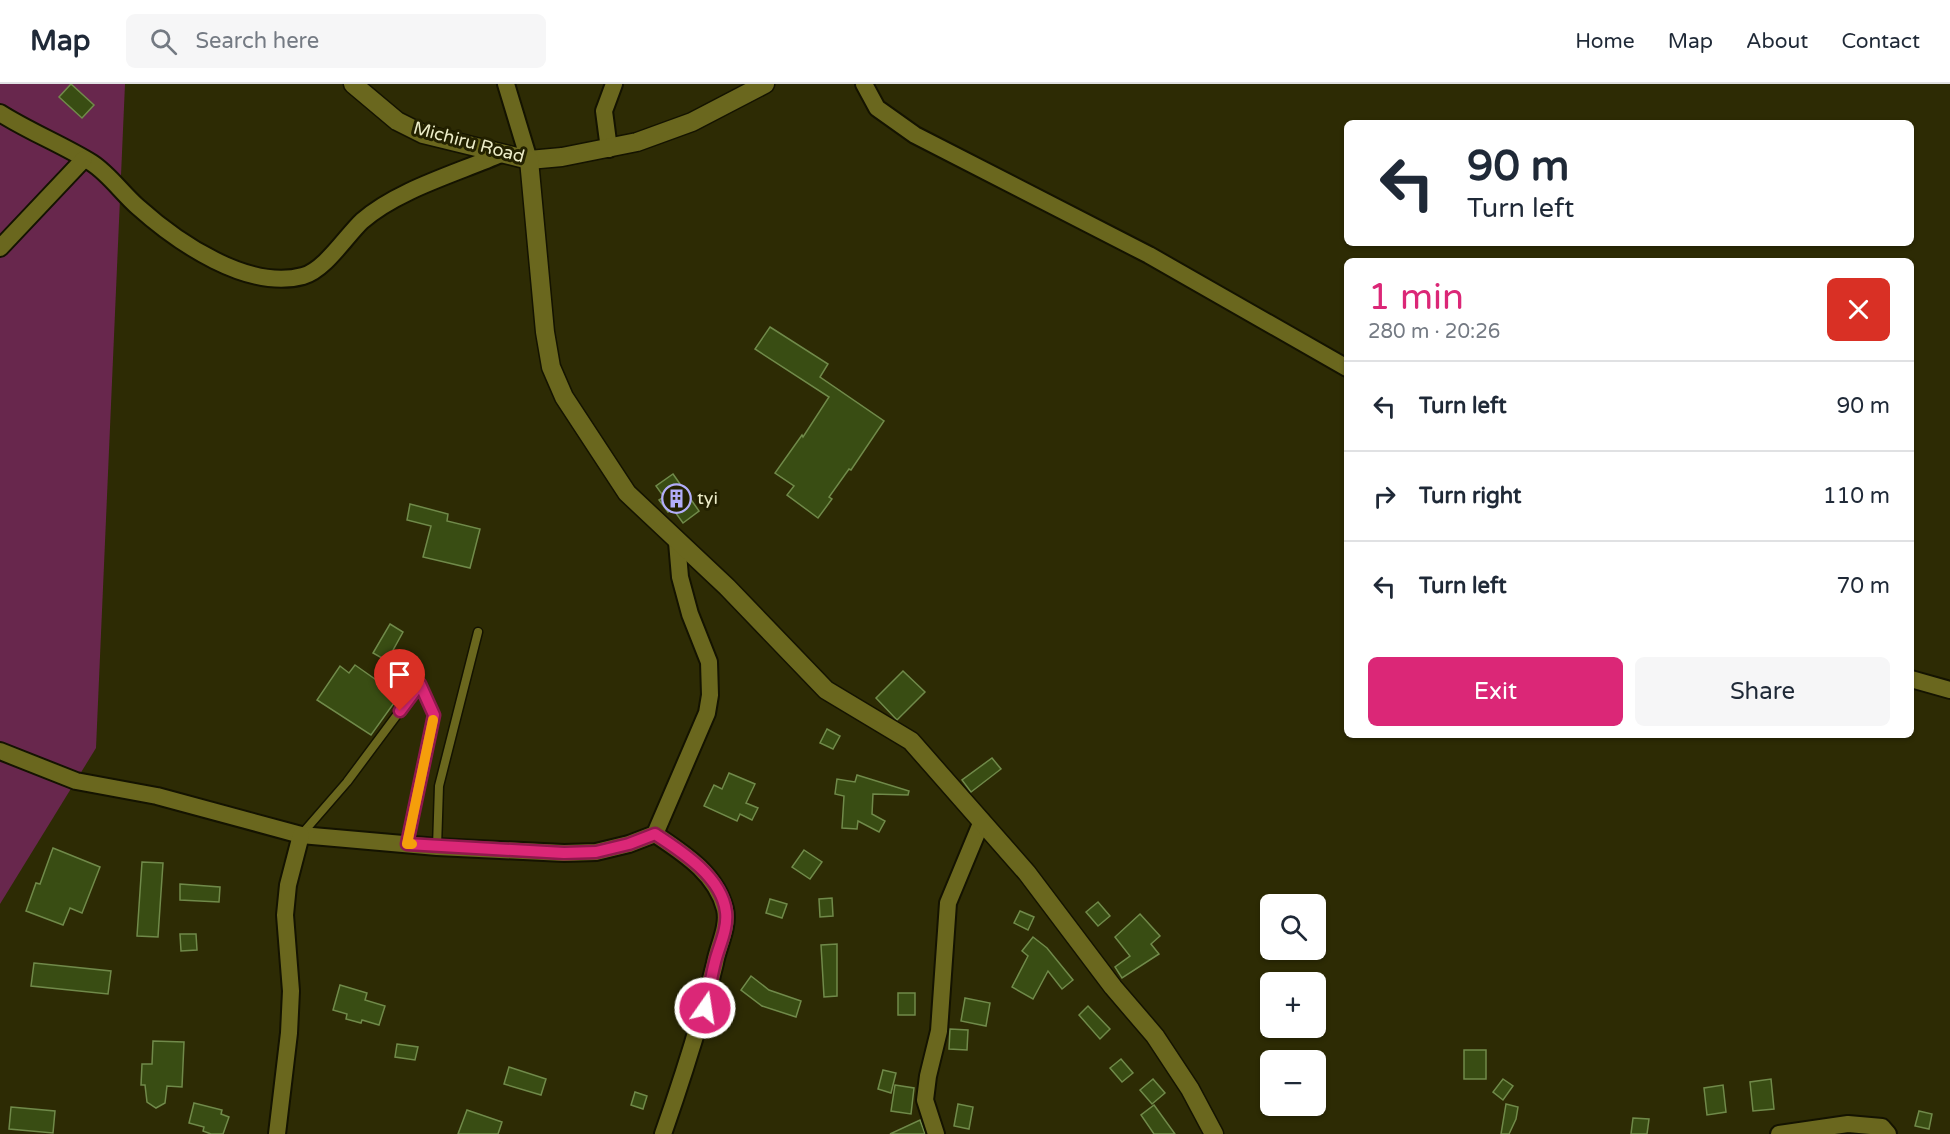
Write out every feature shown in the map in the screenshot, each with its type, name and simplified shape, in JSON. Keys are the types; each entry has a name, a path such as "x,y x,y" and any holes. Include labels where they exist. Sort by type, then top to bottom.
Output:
{"street":[{"name":"Michiru Road","path":"353,84 397,121 423,134 529,160 562,157 637,142 692,122 765,84"},
{"path":"506,84 529,160 545,332 551,366 564,397 627,493 727,587 826,690 911,741 1028,873 1113,987 1155,1036 1190,1089 1214,1134"},
{"path":"609,149 604,111 615,84"},
{"path":"864,84 877,108 915,135 1149,255 1344,366"},
{"path":"0,113 32,133 93,164 139,208 180,240 230,268 254,276 284,279 305,276 318,268 362,221 400,196 501,154"},
{"path":"0,248 84,159"},
{"path":"0,752 76,781 157,796 301,834 437,847 564,853 596,852 629,844 655,834 707,713 710,695 709,662 690,614 680,577 677,542"},
{"path":"1914,680 1950,690"},
{"path":"936,1134 926,1100 928,1077 939,1030 948,903 982,821"},
{"path":"277,1134 289,1033 291,991 285,915 288,885 301,834"},
{"path":"655,834 688,856 705,872 719,894 726,911 724,932 700,1024 663,1134"},
{"path":"1779,1134 1848,1124 1882,1127 1888,1134"}],"lane":[{"path":"437,847 439,786 478,632"},
{"path":"301,834 347,782 420,684 434,715 407,844"}],"shaded area":[{"path":"0,84 125,84 96,748 0,904"}],"building":[{"path":"71,84 94,105 82,118 59,97"},
{"path":"770,327 828,364 820,377 884,421 851,470 849,469 829,497 832,499 818,518 787,495 794,486 775,473 802,435 803,437 829,397 755,349"},
{"name":"tyi","path":"673,474 699,511 683,523 673,509 668,512 659,500 664,497 656,486"},
{"path":"410,504 448,514 447,521 480,529 470,568 423,557 431,526 407,520"},
{"path":"390,624 403,632 387,661 373,653"},
{"path":"355,665 399,696 371,735 317,700 340,666 349,673"},
{"path":"903,671 925,692 897,720 876,698"},
{"path":"827,729 840,736 833,749 820,743"},
{"path":"992,758 1001,769 971,792 962,780"},
{"path":"729,773 755,784 746,803 758,808 752,820 740,814 737,821 704,806 714,785 722,789"},
{"path":"857,775 909,791 908,795 873,794 872,814 885,821 879,832 858,821 857,829 842,828 844,796 835,794 837,779 855,782"},
{"path":"53,848 100,867 82,913 70,908 63,925 26,911 36,883 40,884"},
{"path":"804,850 822,862 810,879 792,867"},
{"path":"142,862 163,863 158,937 137,936"},
{"path":"180,884 220,887 219,902 180,900"},
{"path":"832,898 833,916 820,917 819,899"},
{"path":"770,899 787,904 782,918 766,913"},
{"path":"1098,902 1110,916 1098,926 1086,912"},
{"path":"1020,911 1034,917 1028,930 1014,923"},
{"path":"1140,914 1160,936 1151,944 1159,954 1122,978 1115,967 1130,956 1115,937"},
{"path":"180,934 196,934 197,950 181,951"},
{"path":"1033,937 1047,948 1073,980 1062,989 1048,971 1033,999 1012,987 1028,956 1022,951"},
{"path":"837,944 837,996 824,997 821,945"},
{"path":"34,963 111,971 108,994 31,986"},
{"path":"751,976 769,990 801,1001 796,1017 762,1006 741,990"},
{"path":"340,985 367,993 365,1000 385,1006 379,1025 362,1020 361,1023 346,1019 347,1014 333,1010"},
{"path":"898,993 915,993 915,1015 898,1015"},
{"path":"965,998 990,1003 986,1026 961,1021"},
{"path":"1088,1006 1110,1029 1100,1039 1079,1015"},
{"path":"950,1029 968,1030 967,1050 949,1049"},
{"path":"153,1041 184,1042 182,1087 167,1086 165,1103 156,1108 147,1102 145,1085 141,1085 142,1064 152,1064"},
{"path":"397,1044 418,1047 415,1060 395,1057"},
{"path":"1464,1050 1486,1050 1486,1079 1464,1079"},
{"path":"1121,1059 1133,1073 1122,1082 1110,1068"},
{"path":"509,1067 546,1079 541,1095 504,1084"},
{"path":"883,1070 896,1073 891,1093 878,1089"},
{"path":"1153,1079 1165,1093 1152,1104 1140,1090"},
{"path":"1503,1079 1513,1086 1503,1100 1493,1092"},
{"path":"1771,1079 1774,1109 1753,1111 1750,1082"},
{"path":"895,1085 914,1088 911,1114 891,1111"},
{"path":"1723,1085 1726,1112 1707,1115 1704,1088"},
{"path":"635,1092 647,1096 643,1109 631,1105"},
{"path":"194,1103 222,1110 221,1114 229,1117 223,1134 211,1134 203,1131 204,1127 189,1123"},
{"path":"958,1104 973,1107 969,1129 954,1126"},
{"path":"1506,1104 1518,1107 1516,1119 1509,1134 1501,1134"},
{"path":"1154,1105 1175,1134 1154,1134 1141,1115"},
{"path":"11,1107 55,1111 53,1133 9,1129"},
{"path":"467,1110 502,1122 498,1134 458,1134"},
{"path":"1919,1111 1932,1114 1929,1129 1915,1126"},
{"path":"1633,1118 1649,1119 1647,1134 1631,1134"},
{"path":"920,1120 925,1134 890,1134"}],"slow traffic":[{"path":"412,844 407,844 433,720"}],"place":[{"name":"tyi","path":"676,498"}],"route":[{"path":"400,711 420,684 434,715 407,844 564,853 596,852 629,844 655,834 688,856 705,872 719,894 726,911 724,932 705,1008"}]}
